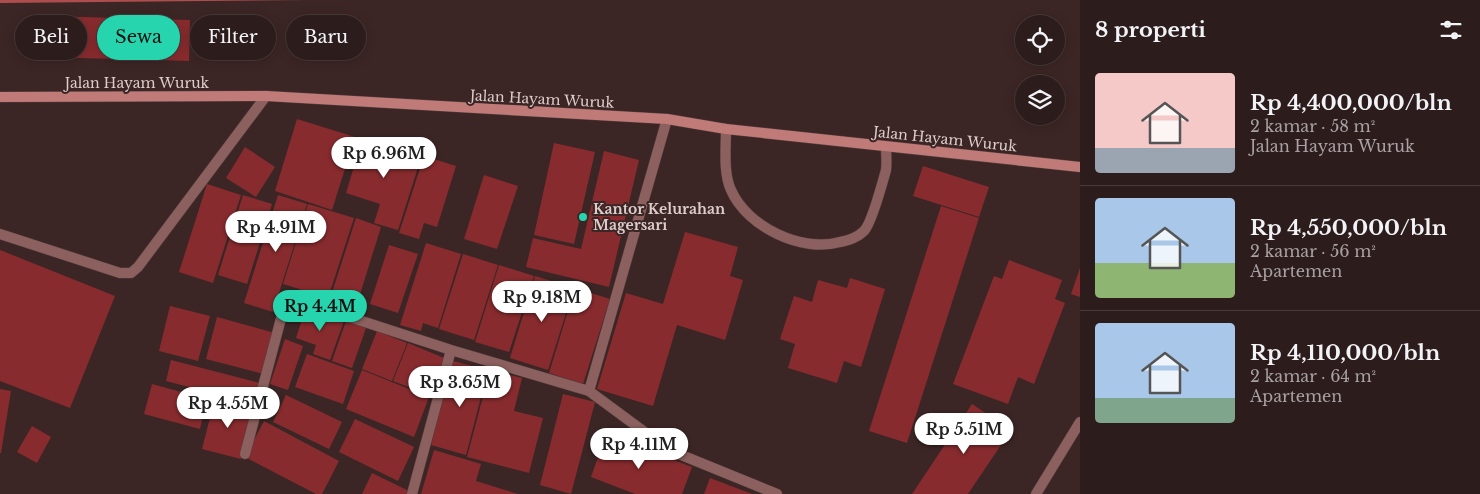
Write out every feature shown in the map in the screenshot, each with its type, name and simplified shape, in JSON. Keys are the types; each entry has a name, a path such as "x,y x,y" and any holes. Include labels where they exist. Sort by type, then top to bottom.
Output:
{"main road":[{"name":"Jalan Hayam Wuruk","path":"0,97 266,96 667,120 726,129 1080,168"}],"street":[{"path":"0,234 120,273 131,273 138,267 266,96"},
{"path":"589,391 667,120"},
{"path":"726,129 726,164 730,189 741,208 777,234 808,245 832,245 853,239 865,230 886,169 886,147"},
{"path":"245,454 283,311 291,301 297,300 451,350 589,391 669,450 777,494"},
{"path":"412,494 451,350"},
{"path":"1036,494 1080,422"}],"shaded area":[{"path":"0,0 307,0 0,3"}],"building":[{"path":"87,17 97,17 97,58 87,58"},
{"path":"180,20 190,20 189,61 153,60 180,60"},
{"path":"297,119 355,137 332,210 275,191"},
{"path":"363,137 422,155 398,230 374,223 380,204 346,193"},
{"path":"554,143 595,152 574,244 534,235"},
{"path":"245,147 275,167 256,197 226,178"},
{"path":"604,151 639,160 609,287 526,267 533,238 581,249"},
{"path":"424,156 456,166 437,227 424,223 419,239 399,233"},
{"path":"923,166 989,187 979,217 913,196"},
{"path":"484,175 518,186 497,249 464,239"},
{"path":"207,184 241,195 213,283 179,272"},
{"path":"243,195 272,204 247,284 218,275"},
{"path":"278,195 307,204 273,312 244,303"},
{"path":"308,204 354,218 328,298 283,284"},
{"path":"941,206 979,218 907,443 869,431"},
{"path":"356,218 381,227 356,307 330,299"},
{"path":"685,232 738,247 730,276 743,280 725,340 677,325 653,406 597,389 626,293 663,304"},
{"path":"426,243 461,254 438,328 423,323 421,331 400,325"},
{"path":"389,245 418,254 398,313 370,304"},
{"path":"0,250 115,296 70,408 0,381"},
{"path":"463,254 498,265 474,340 439,329"},
{"path":"1009,260 1062,280 1055,299 1065,303 1034,384 1018,377 1008,404 953,384 994,276 1002,279"},
{"path":"499,265 534,276 509,352 475,342"},
{"path":"1080,268 1080,297 1071,294"},
{"path":"535,276 574,288 548,370 510,358"},
{"path":"850,278 885,289 861,367 844,361 837,383 788,368 795,344 780,339 794,296 812,302 818,280 847,288"},
{"path":"575,288 610,299 583,384 549,373"},
{"path":"170,306 210,316 198,361 159,351"},
{"path":"306,307 344,321 330,360 313,354 316,345 296,338"},
{"path":"217,317 275,333 264,374 206,359"},
{"path":"346,321 366,328 352,368 332,361"},
{"path":"377,331 407,343 392,381 362,369"},
{"path":"285,339 303,346 288,390 270,384"},
{"path":"408,343 444,358 429,395 393,381"},
{"path":"307,354 354,371 343,404 295,387"},
{"path":"171,360 260,383 255,404 166,381"},
{"path":"453,361 488,370 466,455 431,445"},
{"path":"362,370 429,397 414,437 346,409"},
{"path":"490,370 522,378 514,411 543,418 529,473 467,457"},
{"path":"152,384 207,399 200,429 144,414"},
{"path":"0,389 11,391 1,453 0,453"},
{"path":"563,394 595,402 571,494 540,485"},
{"path":"286,395 342,422 329,449 273,422"},
{"path":"215,398 254,409 241,459 202,449"},
{"path":"972,404 1011,430 968,494 912,494"},
{"path":"355,419 414,447 398,481 339,452"},
{"path":"264,421 339,461 322,494 316,494 245,457"},
{"path":"32,426 51,437 37,463 17,452"},
{"path":"606,435 692,467 682,494 635,494 591,477"},
{"path":"434,450 481,464 476,481 518,494 421,494"},
{"path":"372,473 409,491 408,494 362,494"},
{"path":"710,478 752,494 704,494"}],"place":[{"name":"Kantor Kelurahan Magersari","path":"583,217"}]}
